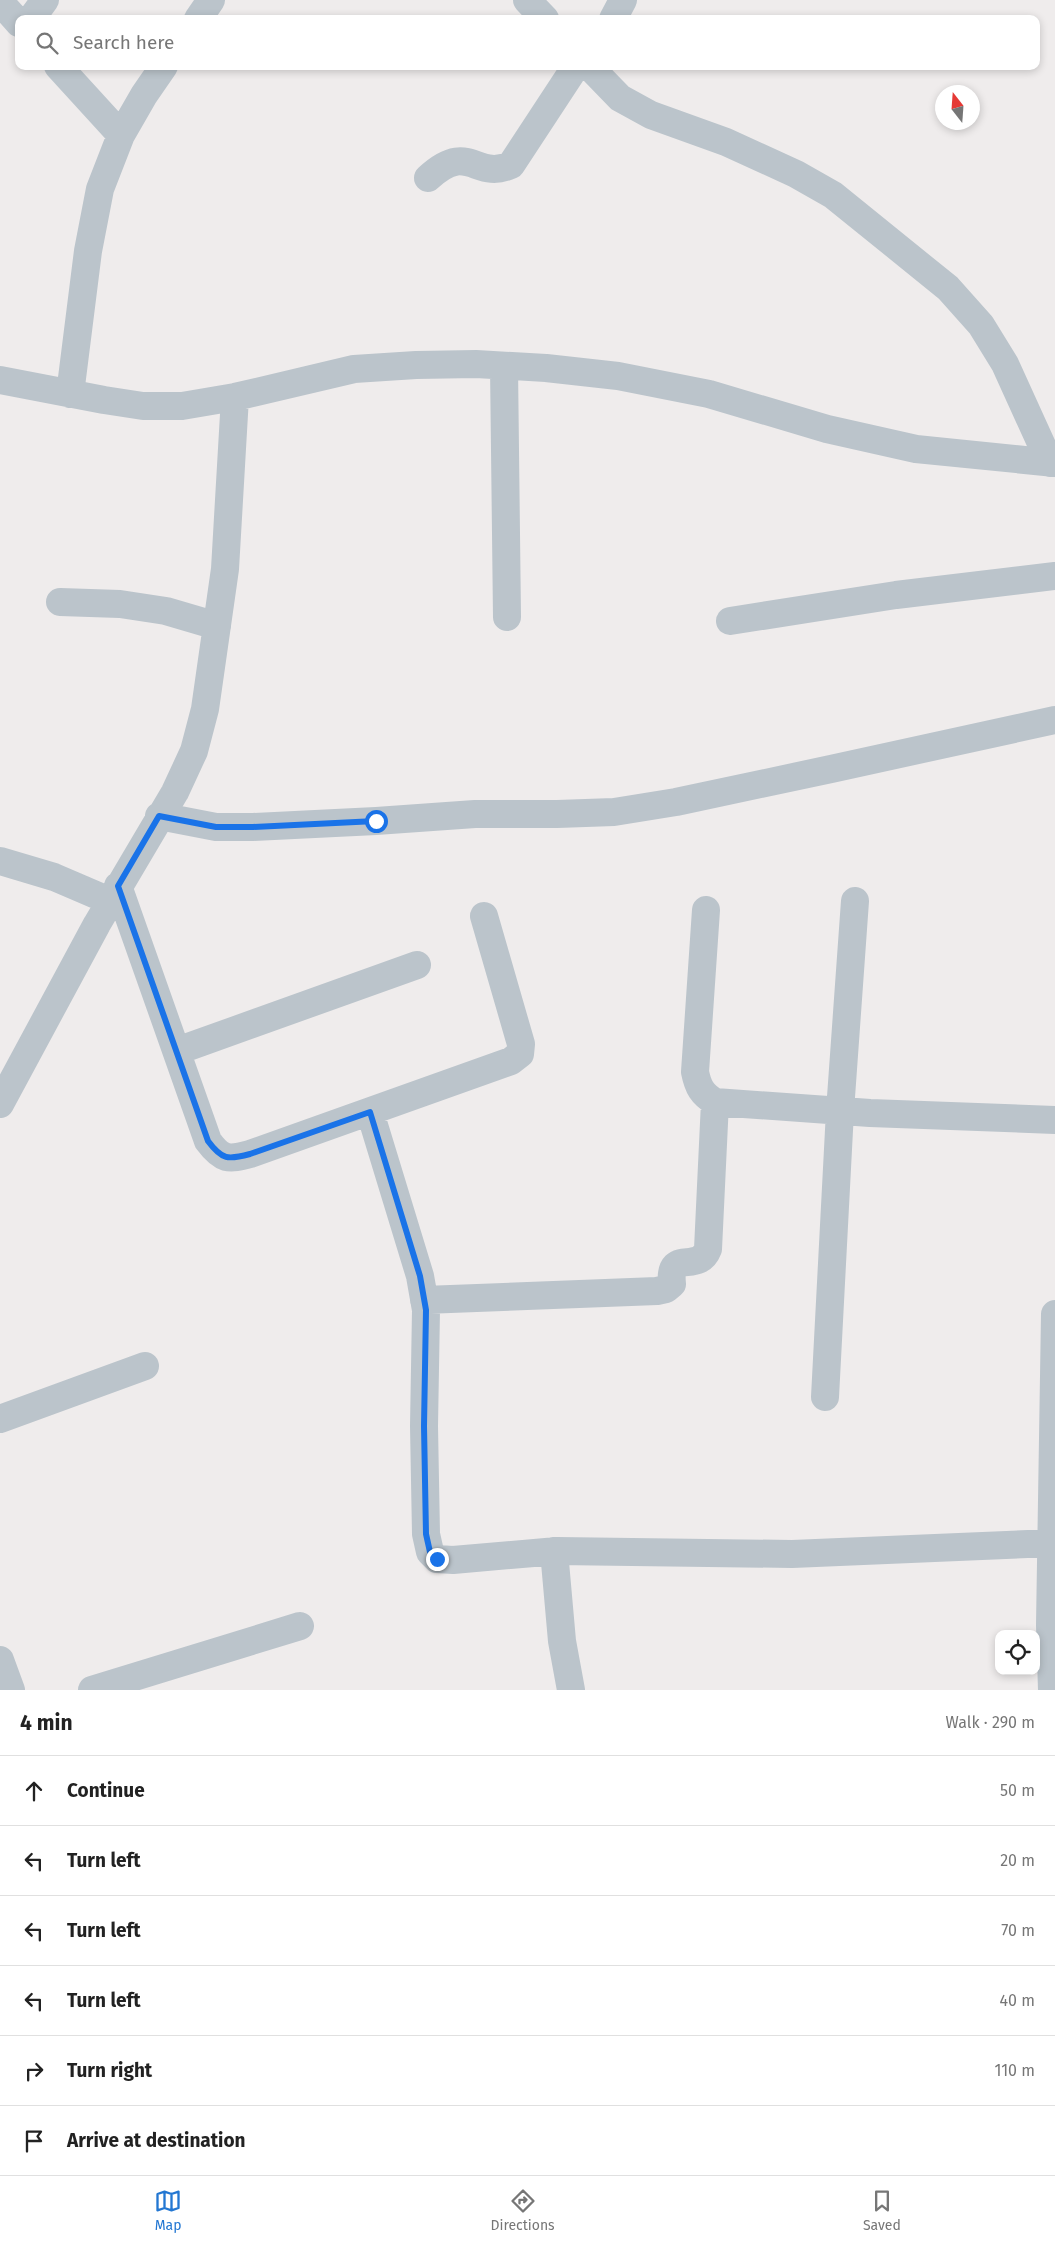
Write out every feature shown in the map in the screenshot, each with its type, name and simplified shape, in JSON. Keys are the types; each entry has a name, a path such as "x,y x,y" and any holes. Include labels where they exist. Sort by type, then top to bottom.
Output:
{"street":[{"path":"34,15 45,0"},
{"path":"201,15 211,0"},
{"path":"527,0 541,15"},
{"path":"615,15 623,0"},
{"path":"0,2 15,19"},
{"path":"62,70 121,135"},
{"path":"70,394 88,251 100,189 121,135 161,70"},
{"path":"428,178 441,167 453,161 467,161 491,170 500,170 511,165 573,70"},
{"path":"593,70 620,98 651,115 726,142 796,174 833,195 948,288 981,325 1005,364 1052,463"},
{"path":"0,380 143,406 182,406 235,397 354,370 416,364 546,368 618,376 709,394 827,429 916,449 1052,463"},
{"path":"504,366 507,617"},
{"path":"0,1104 114,893 175,792 194,751 206,709 225,569 235,397"},
{"path":"730,621 896,595 1055,576"},
{"path":"60,602 129,606 166,611 217,626"},
{"path":"159,816 216,827 253,827 475,814 614,812 753,786 1055,720"},
{"path":"0,861 114,893"},
{"path":"114,893 177,1051 208,1141 218,1154 231,1159 250,1154 511,1061 520,1054 521,1044 484,916"},
{"path":"825,1397 840,1111 855,901"},
{"path":"706,910 695,1072 698,1085 705,1096 715,1102 840,1111 1055,1120"},
{"path":"177,1051 417,965"},
{"path":"424,1300 657,1291 666,1289 672,1284 671,1272 674,1265 681,1262 691,1263 701,1260 706,1256 708,1249 715,1102"},
{"path":"370,1112 420,1276 426,1310 424,1426 426,1525 430,1552 437,1559 453,1560 554,1551 792,1554 1051,1543"},
{"path":"1052,1690 1051,1543 1055,1314"},
{"path":"0,1419 145,1366"},
{"path":"554,1551 562,1640 571,1690"},
{"path":"92,1690 300,1626"},
{"path":"0,1660 11,1690"}],"route":[{"path":"376,821 216,827 159,816 118,886 208,1141 218,1154 231,1159 250,1154 370,1112 420,1276 426,1310 424,1426 426,1534 430,1552 437,1559"}]}
